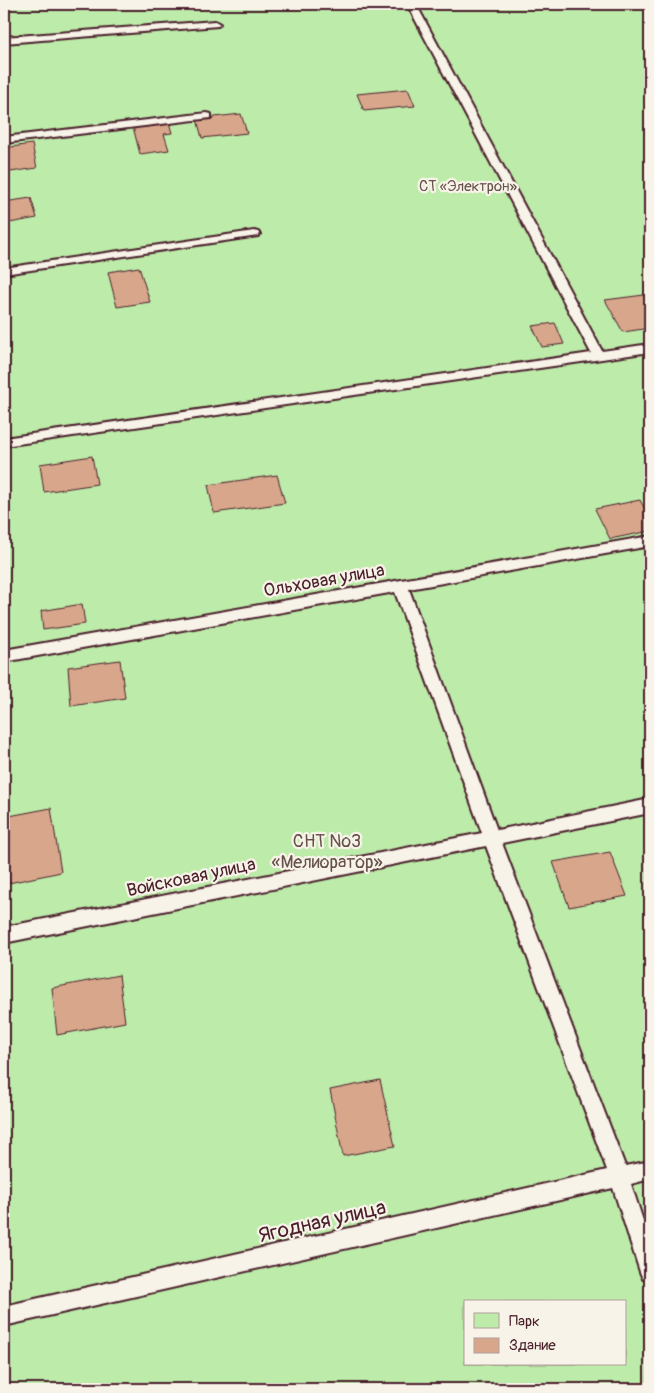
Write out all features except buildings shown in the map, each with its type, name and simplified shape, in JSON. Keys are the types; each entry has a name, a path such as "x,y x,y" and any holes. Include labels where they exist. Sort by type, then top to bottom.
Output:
{"lane":[{"path":"410,4 599,356"},
{"path":"4,40 215,24"},
{"path":"4,140 207,116"},
{"path":"4,271 254,234"},
{"path":"4,442 650,348"},
{"name":"Ольховая улица","path":"4,656 650,541"},
{"path":"400,586 490,836 620,1178 650,1272"},
{"name":"Войсковая улица","path":"4,935 490,836 650,806"},
{"name":"Ягодная улица","path":"4,1316 650,1170"}],"green space":[{"name":"СНТ №3 «Мелиоратор»","path":"4,4 650,4 650,1389 4,1389"}],"park label":[{"name":"СТ «Электрон»","path":"468,186"}]}
